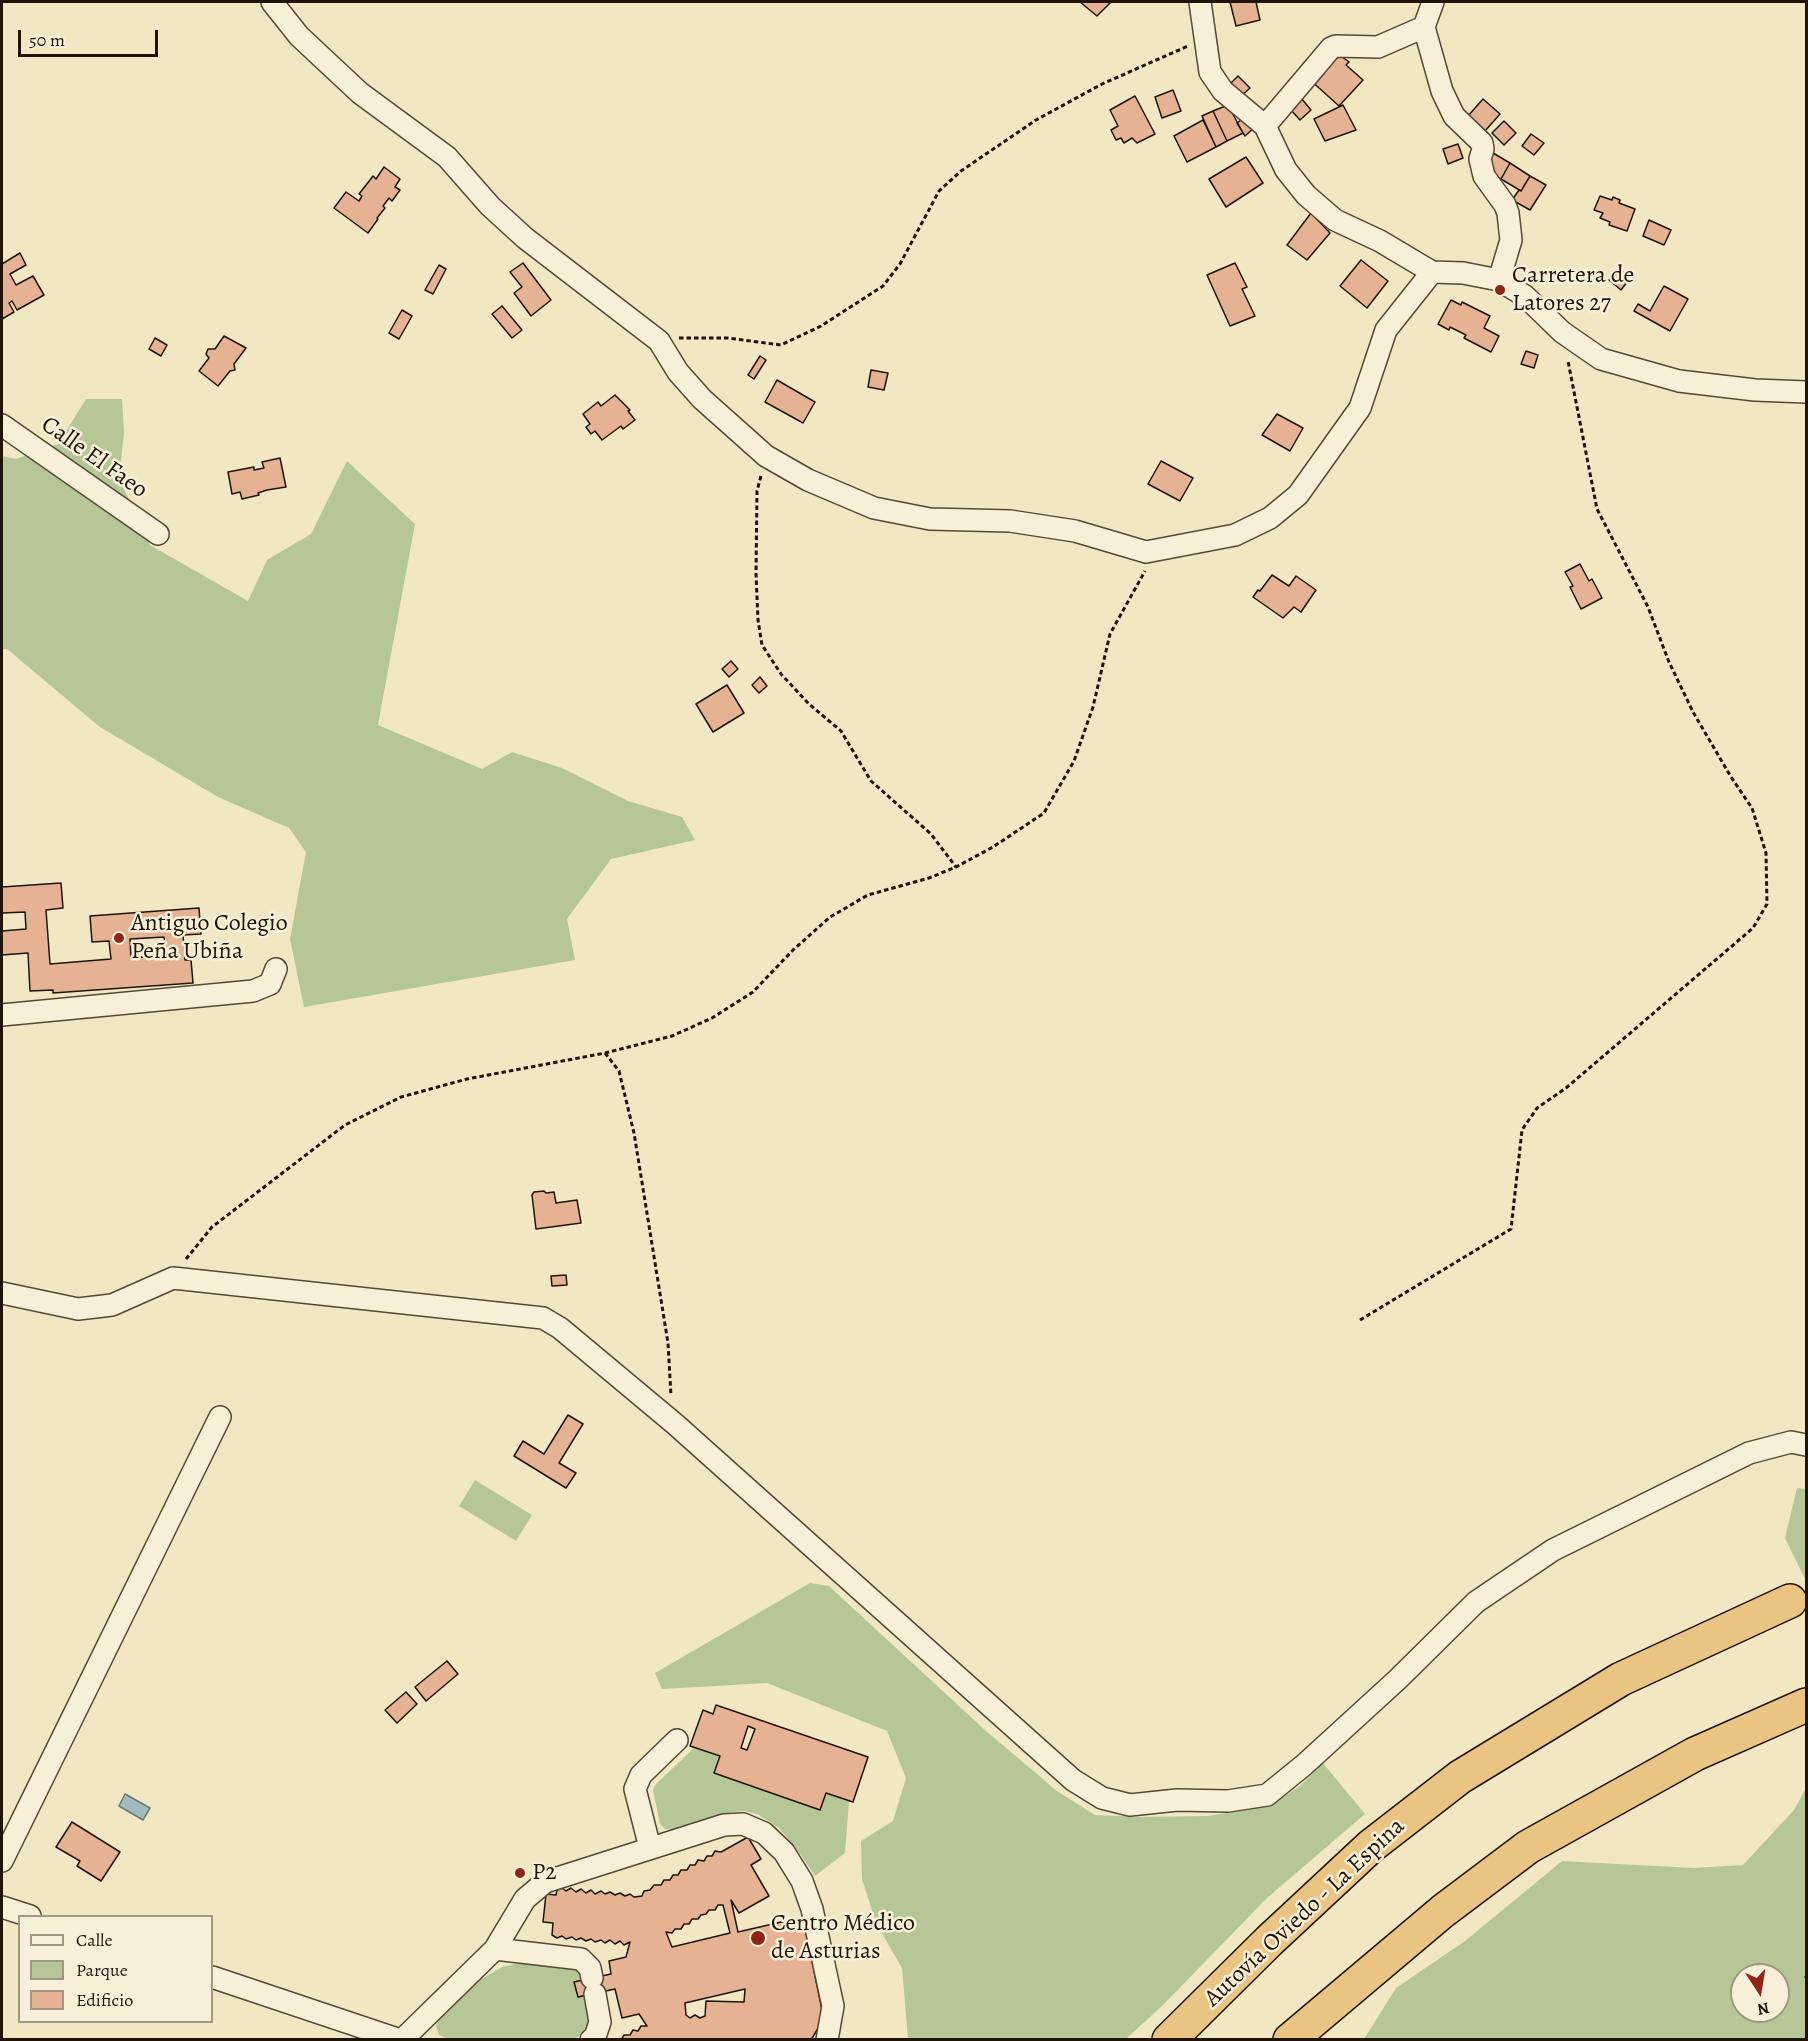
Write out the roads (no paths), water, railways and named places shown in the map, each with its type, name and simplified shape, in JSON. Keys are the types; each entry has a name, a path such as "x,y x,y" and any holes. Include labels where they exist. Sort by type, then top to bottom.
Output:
{"highway":[{"name":"Autovía Oviedo - La Espina","path":"1169,2040 1269,1941 1371,1846 1460,1777 1621,1679 1790,1601"},
{"path":"1290,2040 1443,1911 1528,1847 1695,1754 1806,1705"}],"street":[{"path":"272,2 299,36 360,93 447,157 490,206 525,238 659,341 678,372 702,399 766,456 808,480 874,508 930,519 1010,521 1075,531 1146,552 1235,535 1270,518 1298,495 1360,408 1386,330 1432,272"},
{"path":"1200,2 1210,72 1223,91 1265,126 1286,170 1306,195 1335,220 1380,242 1432,272 1463,273 1499,280 1526,296 1562,332 1601,359 1679,381 1755,390 1806,392"},
{"path":"1433,2 1424,27 1442,91 1454,116 1482,143 1480,159 1484,176 1505,205 1508,213 1511,240 1499,280"},
{"path":"1265,126 1330,48 1336,46 1378,47 1424,27"},
{"name":"Calle El Faeo","path":"2,424 158,534"},
{"path":"2,1015 253,991 270,984 276,969"},
{"path":"2,1293 78,1309 112,1305 173,1278 543,1318 560,1328 675,1424 1073,1780 1102,1798 1130,1804 1177,1800 1228,1801 1267,1795 1304,1765 1389,1687 1476,1602 1553,1550 1749,1454 1791,1442 1806,1445"},
{"path":"2,1861 220,1417"},
{"path":"650,1848 635,1789 641,1775 677,1740"},
{"path":"213,1977 401,2040 495,1949 525,1899 545,1882 724,1825 743,1824 764,1833 784,1852 802,1881 812,1910 833,2006 827,2040"},
{"path":"2,1907 24,1915"},
{"path":"495,1949 581,1959 590,1968 600,2022 595,2037 591,2040"}],"water":[{"path":"125,1794 150,1808 143,1820 119,1806"}],"place":[{"name":"Carretera de Latores 27","path":"1500,290"},
{"name":"Antiguo Colegio Peña Ubiña","path":"119,938"},
{"name":"P2","path":"520,1873"},
{"name":"Centro Médico de Asturias","path":"758,1938"}]}
